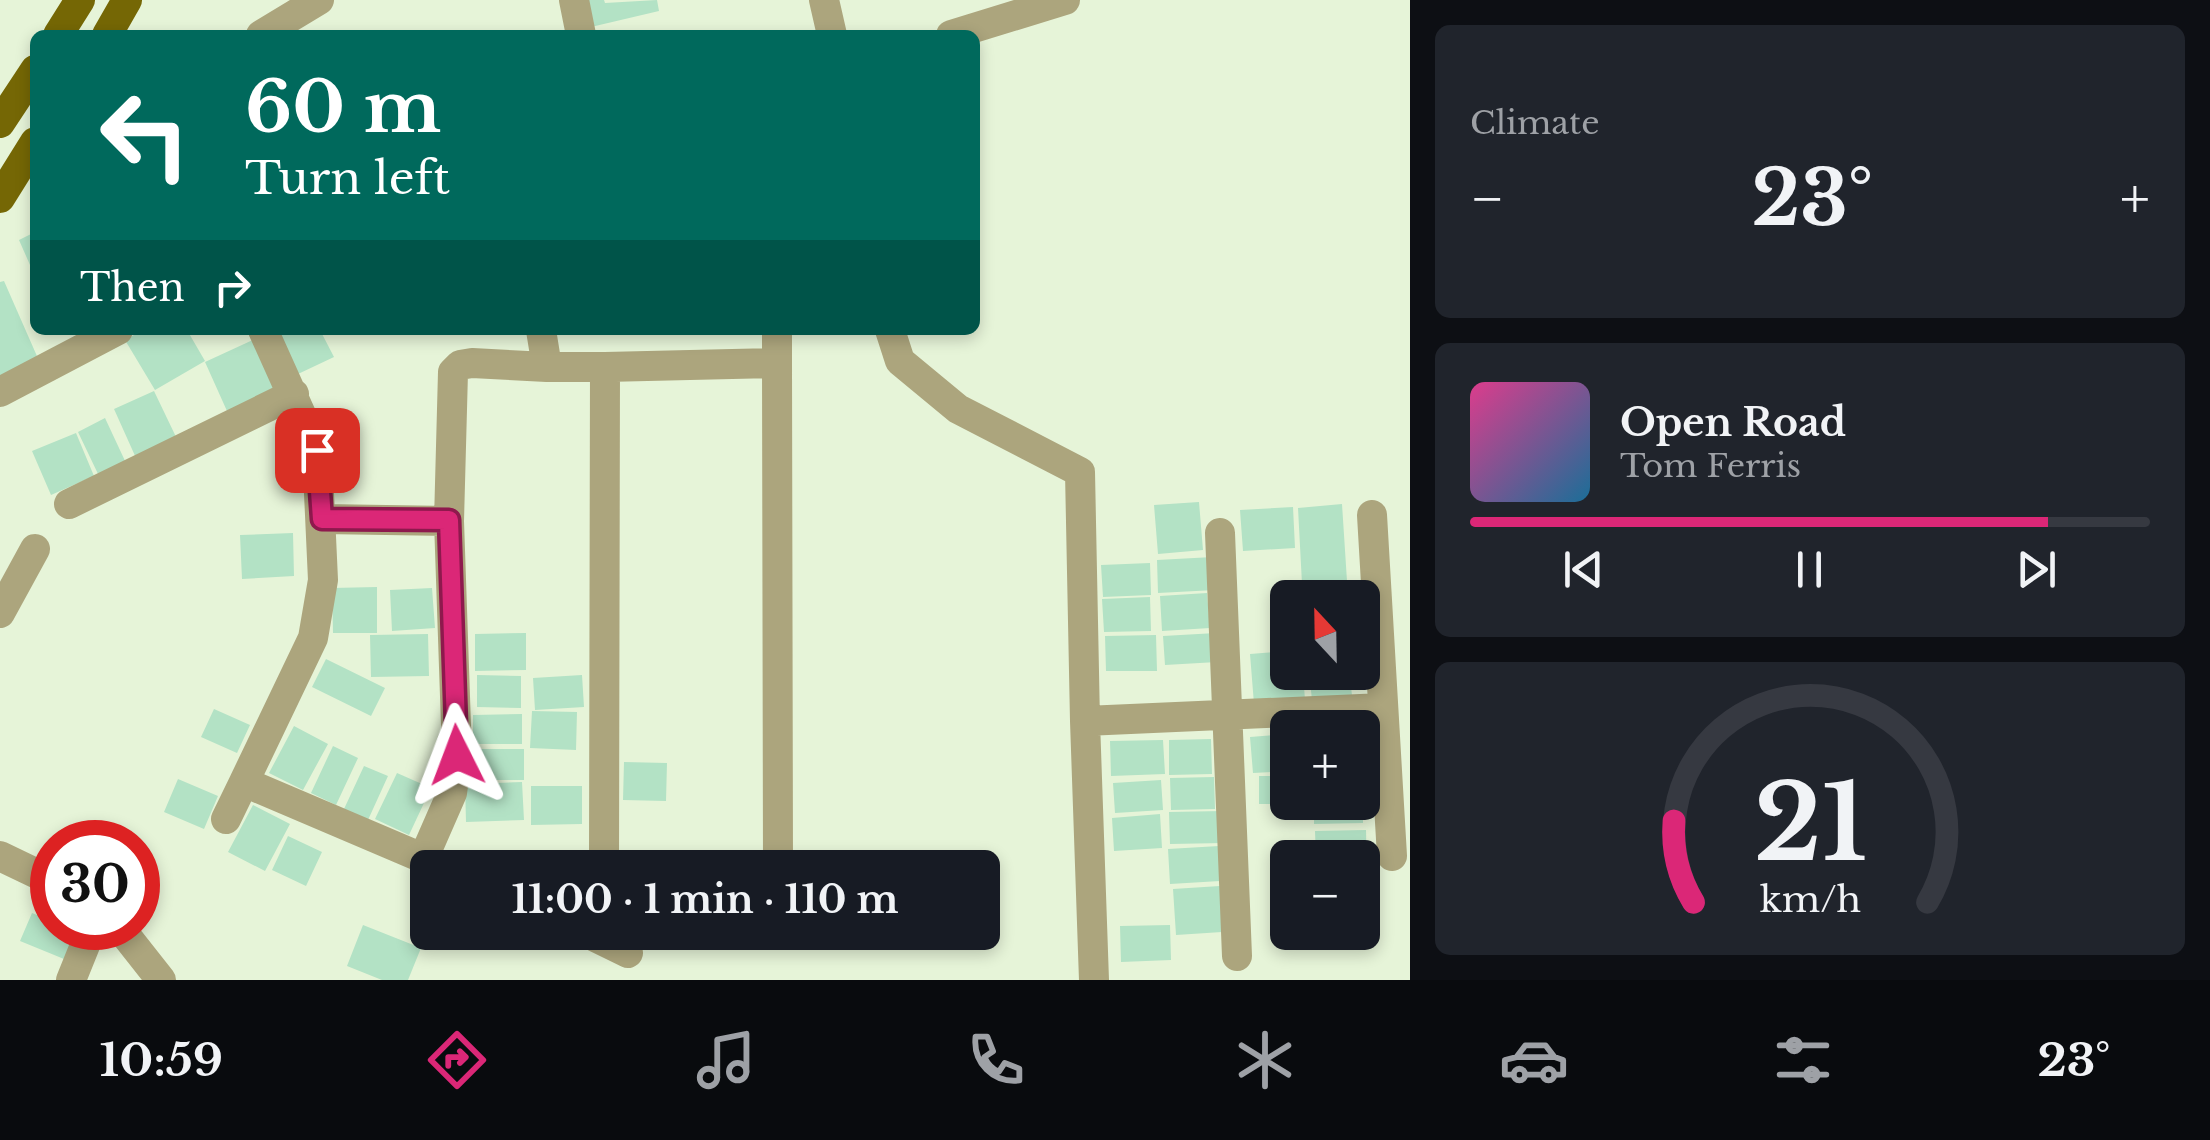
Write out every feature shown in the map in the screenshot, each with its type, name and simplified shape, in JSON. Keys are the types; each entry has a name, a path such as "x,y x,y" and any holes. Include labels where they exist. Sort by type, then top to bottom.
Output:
{"main road":[{"path":"61,30 80,0"},
{"path":"110,30 127,0"},
{"path":"0,123 30,78"},
{"path":"0,198 30,150"}],"street":[{"path":"269,30 319,0"},
{"path":"574,0 579,30"},
{"path":"824,0 831,30"},
{"path":"968,30 1065,0"},
{"path":"0,392 108,335"},
{"path":"226,819 314,638 323,580 317,450 265,335"},
{"path":"543,335 547,367"},
{"path":"777,335 778,850"},
{"path":"892,335 900,361 958,409 1080,472 1094,980"},
{"path":"438,850 457,755 449,520 453,372 460,365 472,363 605,367 777,363"},
{"path":"604,850 605,367"},
{"path":"68,504 294,394"},
{"path":"1372,515 1392,856"},
{"path":"322,519 449,520"},
{"path":"1220,534 1237,956"},
{"path":"0,614 35,549"},
{"path":"1085,721 1383,708"},
{"path":"244,782 410,852"},
{"path":"0,856 30,870"},
{"path":"71,980 83,950"},
{"path":"137,950 161,980"},
{"path":"622,950 628,953"}],"building":[{"path":"584,0 657,0 659,11 591,27"},
{"path":"30,234 30,265 19,240"},
{"path":"4,281 40,363 0,381 0,282"},
{"path":"134,335 190,335 205,361 155,390 125,340"},
{"path":"279,335 323,335 334,357 298,374"},
{"path":"259,337 281,387 227,411 205,362"},
{"path":"154,391 177,439 136,458 114,409"},
{"path":"105,418 126,463 99,476 78,432"},
{"path":"76,433 94,476 51,495 32,451"},
{"path":"1199,502 1203,550 1158,554 1154,505"},
{"path":"1342,504 1347,580 1302,580 1298,508"},
{"path":"1293,507 1295,548 1243,551 1240,510"},
{"path":"293,533 294,576 242,579 240,535"},
{"path":"1213,557 1215,590 1158,593 1157,560"},
{"path":"1150,563 1151,595 1103,597 1101,565"},
{"path":"377,587 377,633 333,633 332,588"},
{"path":"432,588 435,628 392,631 390,590"},
{"path":"1207,593 1210,628 1162,631 1160,596"},
{"path":"1150,597 1151,631 1104,632 1102,599"},
{"path":"526,633 526,670 475,671 475,634"},
{"path":"1216,633 1217,662 1165,665 1163,636"},
{"path":"428,634 429,676 371,677 370,635"},
{"path":"1156,635 1157,671 1106,671 1105,636"},
{"path":"1270,652 1270,690 1304,690 1305,700 1254,704 1250,654"},
{"path":"326,659 385,688 371,716 312,687"},
{"path":"477,675 521,676 521,708 477,707"},
{"path":"582,675 584,707 535,710 533,678"},
{"path":"1311,690 1351,690 1352,695 1312,700"},
{"path":"214,709 250,725 237,753 201,737"},
{"path":"532,711 577,712 576,750 530,748"},
{"path":"522,714 522,744 473,744 473,715"},
{"path":"294,726 328,744 303,790 269,773"},
{"path":"1270,735 1270,772 1253,773 1250,737"},
{"path":"1211,739 1212,774 1169,775 1169,740"},
{"path":"1163,740 1165,774 1111,776 1110,741"},
{"path":"333,746 358,758 336,805 311,793"},
{"path":"470,749 524,749 524,780 470,780"},
{"path":"624,762 667,763 666,801 623,800"},
{"path":"364,766 388,776 368,820 344,809"},
{"path":"397,773 431,788 409,835 375,819"},
{"path":"1259,776 1270,776 1270,804 1259,804"},
{"path":"1214,777 1215,809 1171,810 1170,778"},
{"path":"178,779 218,796 204,829 164,812"},
{"path":"1161,780 1163,810 1115,813 1113,783"},
{"path":"522,782 524,820 466,822 465,784"},
{"path":"531,786 582,786 582,824 531,825"},
{"path":"253,805 290,824 265,871 228,852"},
{"path":"1223,811 1224,843 1170,844 1169,812"},
{"path":"1160,814 1162,848 1114,851 1112,818"},
{"path":"1314,820 1363,820 1363,823 1314,824"},
{"path":"1366,830 1366,840 1315,840 1315,831"},
{"path":"288,836 322,852 306,886 272,870"},
{"path":"1219,846 1220,881 1170,884 1168,849"},
{"path":"1220,886 1222,932 1176,935 1173,889"},
{"path":"30,918 30,945 20,941"},
{"path":"363,925 410,944 410,950 420,950 408,980 382,980 347,966"},
{"path":"1170,925 1171,960 1121,962 1120,926"},
{"path":"42,950 68,950 64,959"}],"route":[{"path":"317,450 322,519 449,520 457,755"}]}
